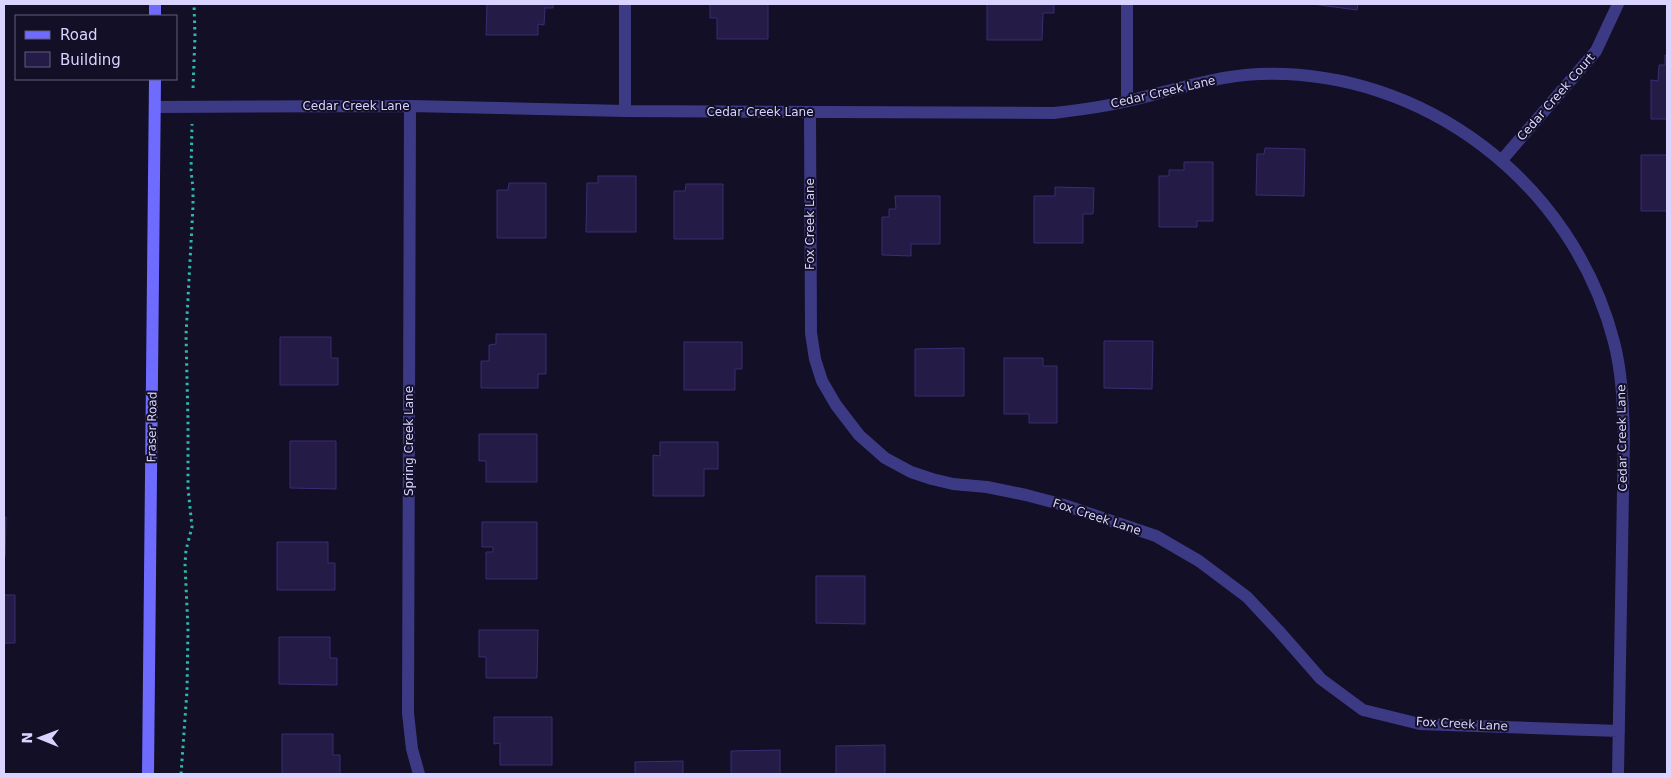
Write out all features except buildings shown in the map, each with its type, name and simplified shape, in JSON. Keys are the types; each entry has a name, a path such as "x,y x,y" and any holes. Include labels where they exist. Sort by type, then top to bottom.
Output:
{"street":[{"path":"625,4 625,111"},
{"path":"1127,4 1127,101"},
{"name":"Cedar Creek Court","path":"1501,161 1596,52 1618,4"},
{"name":"Cedar Creek Lane","path":"154,107 410,106 625,111 1054,113 1083,110 1127,101 1222,78 1259,74 1302,75 1340,80 1377,90 1411,103 1437,115 1463,132 1501,161 1529,186 1568,237 1581,258 1594,284 1614,342 1623,403 1624,436 1618,774"},
{"name":"Fraser Road","path":"148,774 155,80"},
{"name":"Spring Creek Lane","path":"410,106 408,713 412,749 419,774"},
{"name":"Fox Creek Lane","path":"810,112 811,333 815,359 822,381 836,405 859,435 885,458 911,472 932,479 953,484 987,487 1064,505 1156,536 1199,561 1247,597 1321,679 1363,710 1420,724 1618,730"}],"path":[{"path":"181,774 187,691 188,629 185,564 186,550 192,527 188,488 186,335 193,206 191,171 195,36 194,4"}]}
